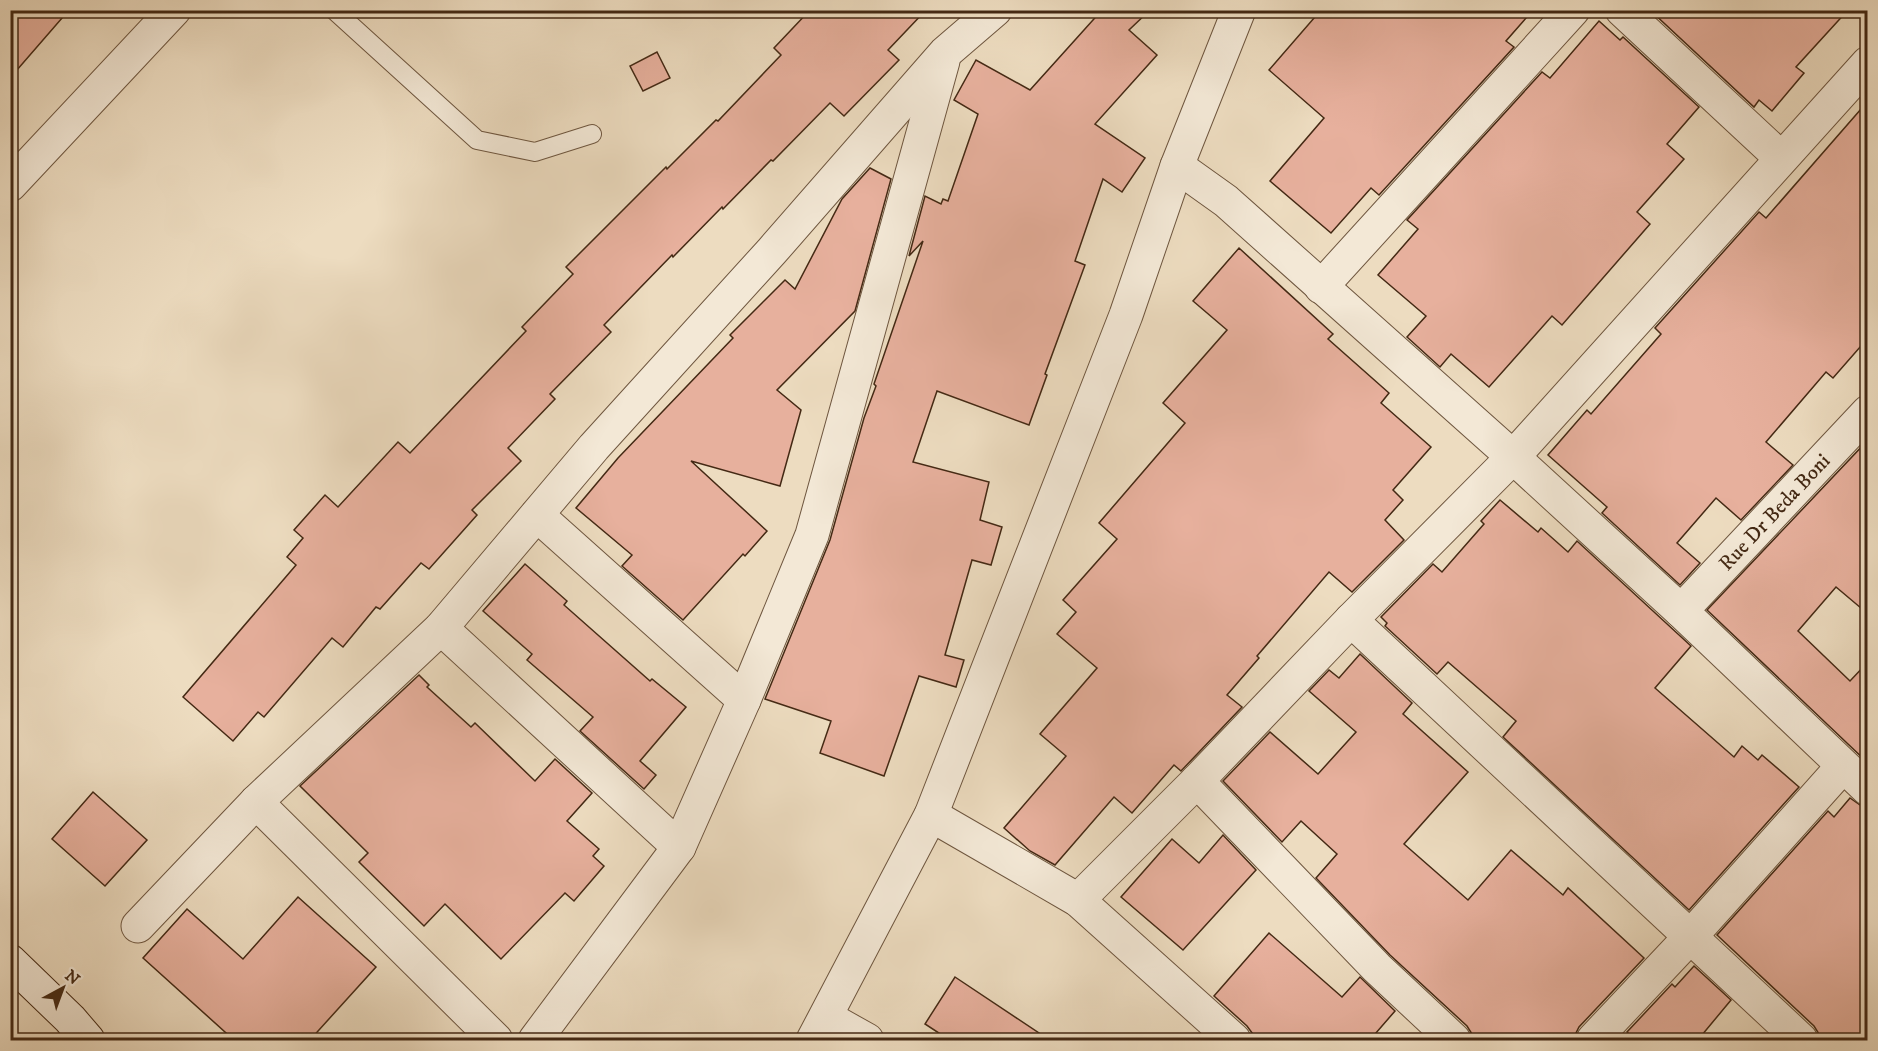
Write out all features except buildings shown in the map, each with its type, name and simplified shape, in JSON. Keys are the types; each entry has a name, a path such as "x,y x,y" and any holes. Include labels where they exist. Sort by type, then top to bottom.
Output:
{"street":[{"path":"10,185 174,10"},
{"path":"138,926 256,802 441,628 594,447 772,251 945,53 996,10"},
{"path":"867,1041 820,1029 931,815 1126,315 1177,166 1239,10"},
{"path":"1321,287 1573,10"},
{"path":"1622,10 1781,158"},
{"path":"535,1041 679,847 744,700 812,535 945,53"},
{"path":"1078,900 1513,457 1868,63"},
{"path":"1177,166 1226,201 1513,457 1681,611 1868,789"},
{"name":"Rue Dr Beda Boni","path":"1681,611 1868,412"},
{"path":"537,515 744,700"},
{"path":"1351,620 1800,1041"},
{"path":"441,628 679,847"},
{"path":"1593,1041 1690,937 1843,766"},
{"path":"1197,781 1377,968 1454,1041"},
{"path":"256,802 496,1041"},
{"path":"931,815 1078,900 1234,1041"},
{"path":"10,961 70,1019 88,1041"}],"lane":[{"path":"333,10 477,140 535,152 592,134"}]}
